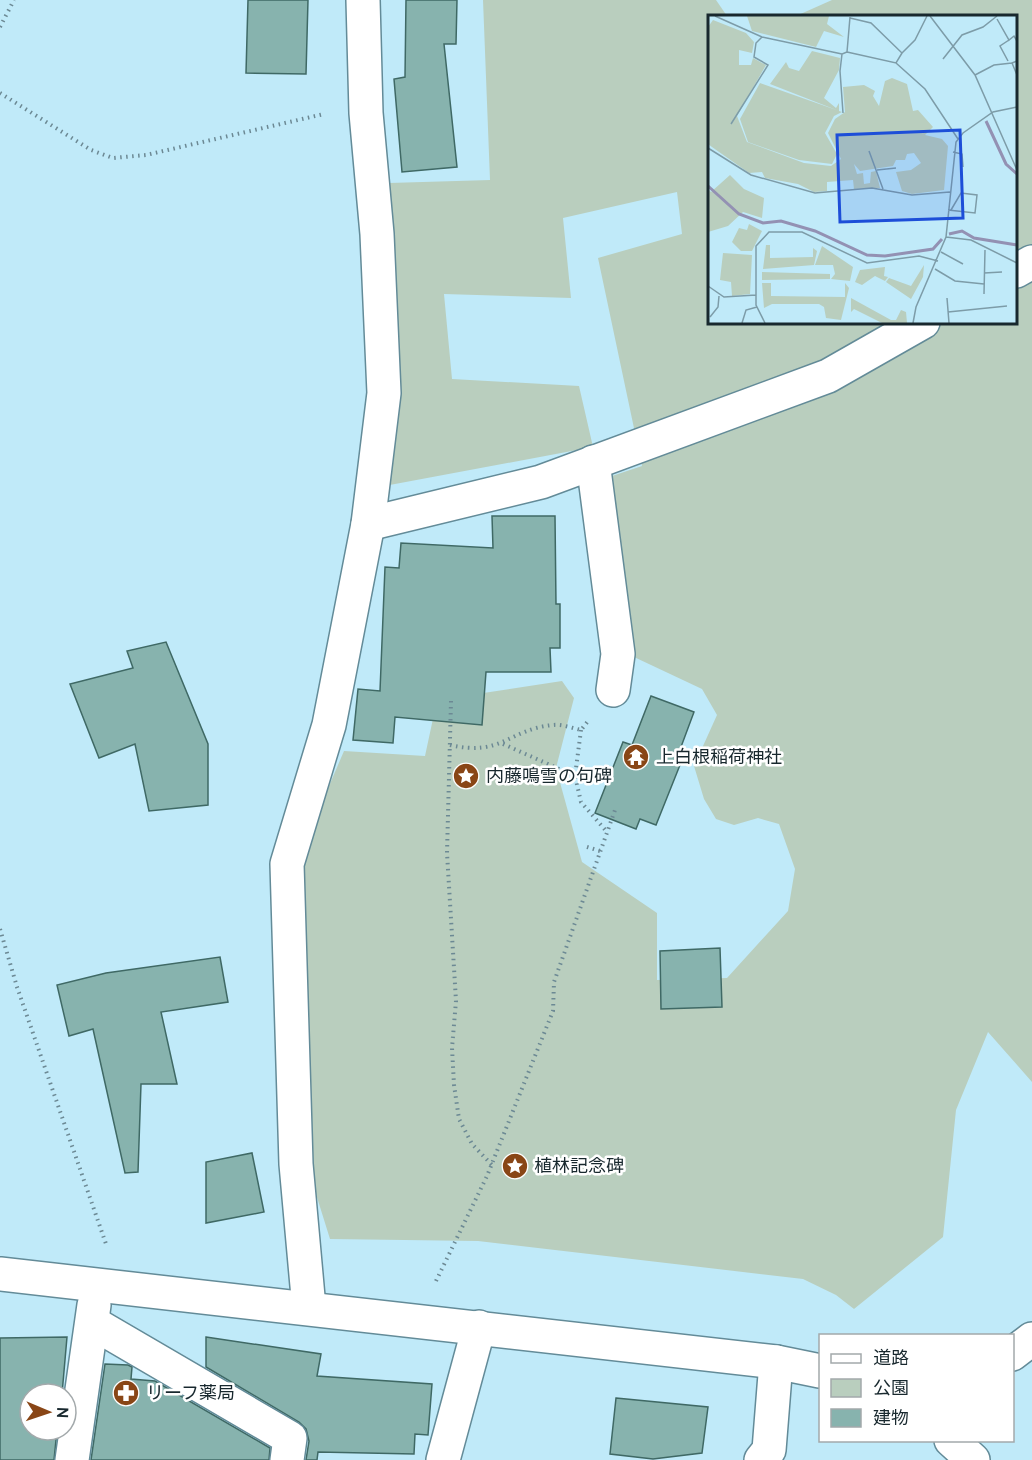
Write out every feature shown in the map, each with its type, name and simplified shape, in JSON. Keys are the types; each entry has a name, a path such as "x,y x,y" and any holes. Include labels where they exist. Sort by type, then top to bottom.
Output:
{"street":[{"path":"309,1308 296,1164 287,864 329,725 368,524 384,393 377,234 366,113 363,0"},
{"path":"1017,270 1032,262"},
{"path":"368,524 541,482 828,376 920,324"},
{"path":"593,462 618,654 613,690"},
{"path":"0,1274 776,1362 819,1371"},
{"path":"72,1460 93,1323 108,1287"},
{"path":"93,1323 290,1438 287,1460"},
{"path":"443,1460 479,1327"},
{"path":"1014,1352 1032,1339"},
{"path":"761,1460 769,1450 776,1362"},
{"path":"953,1442 973,1460"}],"path":[{"path":"0,27 14,0"},
{"path":"0,93 91,150 113,158 146,155 336,111 366,113"},
{"path":"607,832 580,802 575,776 581,730 613,690"},
{"path":"451,701 447,853 456,1001 452,1048 454,1085 459,1119 472,1144 492,1165"},
{"path":"450,746 484,749 531,729 556,724 581,730"},
{"path":"502,743 575,776"},
{"path":"441,1270 492,1165 553,1011 554,982 615,810"},
{"path":"587,847 600,851"},
{"path":"0,929 108,1287"}],"green space":[{"path":"483,0 716,0 726,15 708,15 708,324 1017,324 1017,15 798,15 832,0 1032,0 1032,1082 988,1032 956,1110 943,1237 854,1309 836,1295 803,1279 478,1241 330,1239 306,1162 296,863 344,751 425,756 437,700 562,681 574,698 556,768 582,862 657,913 657,980 727,978 788,911 795,869 779,824 758,818 734,825 716,819 704,799 694,766 717,715 702,689 634,657 606,478 642,466 598,258 682,234 677,192 563,218 571,298 444,294 452,379 579,386 593,447 379,487 393,394 389,183 490,180"}],"building":[{"path":"248,0 308,0 306,74 246,73"},
{"path":"406,0 457,0 456,44 444,44 457,167 402,172 394,79 405,77"},
{"path":"492,516 555,516 556,604 560,604 560,648 550,648 551,672 486,672 482,725 395,717 393,743 353,740 358,689 380,691 385,567 399,568 401,543 493,548"},
{"path":"166,642 208,744 208,805 149,811 135,744 99,758 70,684 133,668 127,651"},
{"path":"651,696 694,712 675,763 680,765 656,825 640,819 636,829 595,813 623,742 632,745"},
{"path":"720,948 722,1007 661,1009 660,951"},
{"path":"220,957 228,1002 161,1012 177,1084 141,1084 138,1172 125,1173 93,1029 69,1036 57,985 106,973"},
{"path":"252,1153 264,1212 206,1223 206,1162"},
{"path":"67,1337 63,1382 18,1382 18,1442 56,1442 54,1460 0,1460 0,1338"},
{"path":"206,1337 321,1354 317,1376 432,1384 428,1435 415,1434 414,1454 318,1452 317,1460 306,1460 309,1441 306,1429 299,1422 206,1367"},
{"path":"105,1364 132,1367 131,1379 155,1381 270,1448 269,1460 91,1460"},
{"path":"616,1398 708,1407 702,1453 653,1459 610,1454"}],"place":[{"name":"上白根稲荷神社","path":"636,757"},
{"name":"内藤鳴雪の句碑","path":"466,776"},
{"name":"植林記念碑","path":"515,1166"},
{"name":"リーフ薬局","path":"126,1393"}]}
